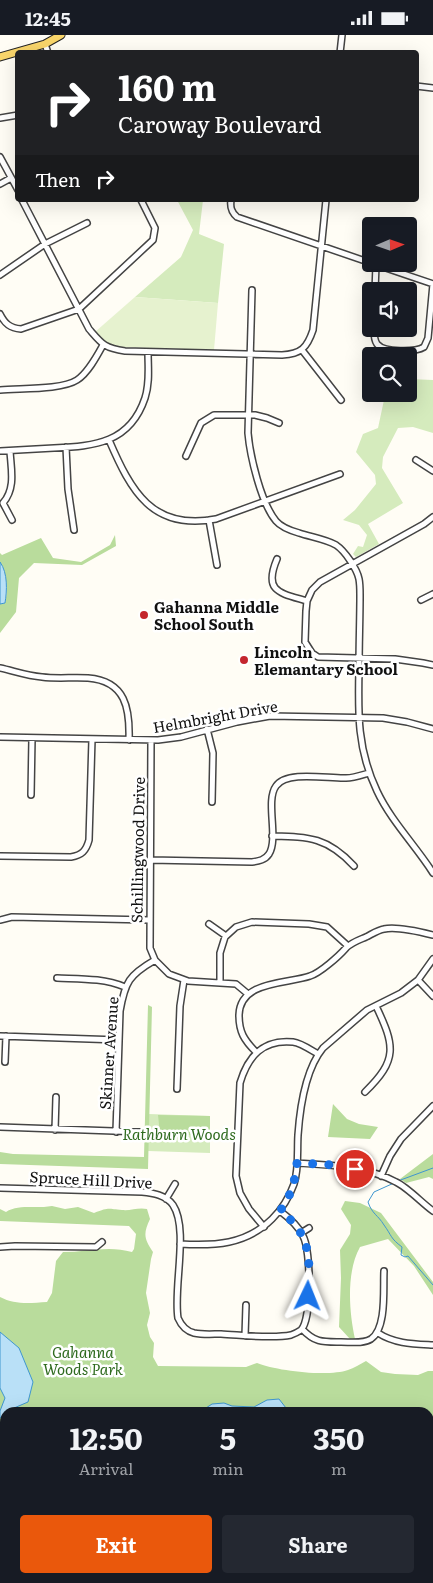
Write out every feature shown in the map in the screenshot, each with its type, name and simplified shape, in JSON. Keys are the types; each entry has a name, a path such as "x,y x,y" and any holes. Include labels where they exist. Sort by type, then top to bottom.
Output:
{"main road":[{"path":"24,50 45,44 61,35"},
{"path":"0,57 15,53"}],"street":[{"path":"340,50 342,35"},
{"path":"45,44 47,50"},
{"path":"419,86 433,88"},
{"path":"0,119 15,116"},
{"path":"0,157 13,179 0,184"},
{"path":"23,202 89,329 103,345 114,350 148,352 293,355 302,350 310,341 313,330 326,202"},
{"path":"0,314 8,325 21,329 78,309 153,240 155,229 143,202"},
{"path":"231,202 231,209 237,217 362,260"},
{"path":"0,275 45,244 87,223"},
{"path":"375,337 377,345 382,348 414,350 424,347 428,338 433,284 401,273"},
{"path":"252,290 248,415 251,456 266,501 276,522 292,531 336,545 347,555 359,577 358,717 362,749 369,773 378,793 433,873"},
{"path":"0,390 59,386 77,380 90,366 103,345"},
{"path":"302,350 341,400"},
{"path":"0,451 82,447 109,440 127,427 138,414 145,397 148,382 148,352"},
{"path":"186,455 200,423 214,415 248,415 268,418 279,423"},
{"path":"109,440 131,485 140,497 150,506 172,518 195,522 209,520 340,474"},
{"path":"66,447 68,495 74,530"},
{"path":"10,451 12,486 10,495 2,503 12,520"},
{"path":"416,460 433,471"},
{"path":"433,517 424,524 320,582 312,590 307,601 306,642 312,653 324,658 395,659 433,665"},
{"path":"209,520 217,565"},
{"path":"278,559 271,574 274,587 280,592 307,601"},
{"path":"422,600 433,594"},
{"path":"0,669 42,677 90,678 104,681 116,689 126,703 130,719 129,740"},
{"name":"Helmbright Drive","path":"0,737 151,741 181,737 237,721 270,717 383,718 433,729"},
{"path":"207,729 213,753 212,802"},
{"path":"31,795 32,738"},
{"path":"0,856 71,857 80,855 87,849 89,840 92,739"},
{"name":"Schillingwood Drive","path":"151,741 149,920 150,948 155,960"},
{"path":"150,860 262,861 269,854 272,836 272,796 275,786 282,779 292,777 347,778 369,773"},
{"path":"272,836 301,837 325,843 346,857 354,866"},
{"path":"0,920 12,917 149,920"},
{"path":"220,982 220,953 226,936 236,927 252,922 309,924 327,927 348,946"},
{"path":"209,924 226,936"},
{"path":"256,1052 248,1044 239,1028 240,1010 248,994 275,982 311,976 341,954 348,946 384,929 416,931 433,935"},
{"path":"180,1244 208,1245 237,1241 264,1227 280,1211 288,1199 295,1182 298,1134 306,1082 318,1054 322,1048 367,1010 402,993 418,980 433,959"},
{"path":"155,960 169,974 184,980 236,983 248,994"},
{"name":"Skinner Avenue","path":"116,1131 120,1011 125,987 134,973 155,960"},
{"path":"57,978 96,979 114,982 125,987"},
{"path":"177,1089 180,1006 184,980"},
{"path":"418,980 433,996"},
{"path":"365,1092 379,1079 388,1064 391,1046 387,1029 376,1006"},
{"path":"5,1062 3,1036 119,1040"},
{"path":"264,1227 249,1209 240,1193 236,1176 240,1083 244,1068 256,1052 276,1042 295,1042 318,1054"},
{"path":"55,1130 56,1097"},
{"path":"381,1175 401,1139 433,1106"},
{"path":"0,1127 142,1132"},
{"path":"297,1163 335,1165 381,1175 398,1182 433,1211"},
{"path":"166,1199 175,1184"},
{"name":"Spruce Hill Drive","path":"0,1188 159,1194 173,1205 180,1221 177,1313 180,1321 184,1327 196,1333 245,1336"},
{"path":"246,1305 245,1336 293,1335 302,1329 306,1322 310,1262 304,1237 288,1216 280,1211"},
{"path":"301,1233 309,1228"},
{"path":"0,1247 96,1247 102,1242"},
{"path":"302,1329 310,1338 321,1342 360,1343 370,1340 378,1333 382,1322 384,1271"},
{"path":"378,1333 405,1344 433,1345"}],"green space":[{"path":"178,202 203,202 199,234 224,244 218,303 135,297 181,257 193,230"},
{"path":"135,297 218,303 214,350 121,347 104,342 95,332"},
{"path":"417,379 433,380 433,433 413,427 398,428 383,457 382,468 403,503 368,524 379,544 356,557 353,554 358,546 363,547 367,535 359,525 343,520 355,510 376,484 375,475 356,452 363,434 378,428 384,402 417,402"},
{"path":"115,535 116,546 82,565 34,563 19,578 16,612 0,633 0,604 5,603 7,588 4,571 0,562 0,553 2,555 41,538 53,558 81,562 110,545"},
{"path":"148,1005 152,1007 148,1169 0,1164 0,1152 13,1154 144,1157"},
{"path":"333,1104 347,1119 359,1124 378,1127 370,1139 328,1137"},
{"name":"Rathburn Woods","path":"148,1114 210,1116 210,1153 148,1151"},
{"path":"158,1115 210,1116 210,1136 160,1134"},
{"path":"433,1154 433,1179 429,1177 406,1183 400,1179"},
{"path":"345,1201 360,1203 381,1213 433,1282 433,1295 414,1266 388,1239 360,1247 352,1268 350,1292 351,1317 355,1339 350,1339 339,1327 340,1250 350,1234 351,1225 341,1209"},
{"name":"Gahanna Woods Park","path":"52,1206 65,1209 78,1207 94,1213 108,1209 147,1209 150,1219 146,1229 146,1236 153,1252 146,1293 150,1313 147,1325 150,1337 154,1343 153,1357 158,1366 246,1367 257,1363 289,1371 328,1373 348,1370 366,1361 381,1372 418,1375 433,1371 433,1407 0,1407 0,1297 17,1302 47,1302 52,1293 56,1261 63,1252 115,1249 132,1252 134,1249 136,1234 129,1226 0,1221 0,1209 6,1212 22,1207"}],"water":[{"path":"0,562 6,577 6,588 5,603 0,604"},
{"path":"0,1332 19,1348 33,1382 28,1402 16,1407 2,1407 5,1398 0,1388"},
{"path":"279,1399 285,1407 254,1407 267,1400"},
{"path":"224,1403 232,1406 254,1407 208,1407 212,1404"}],"waterway":[{"path":"398,1181 433,1168"},
{"path":"394,1183 374,1192 368,1202 393,1239 402,1247 401,1255 408,1256 433,1285"}],"place":[{"name":"Gahanna Middle School South","path":"144,615"},
{"name":"Lincoln Elemantary School","path":"244,660"}],"route":[{"path":"308,1296 310,1262 304,1237 288,1216 280,1211 288,1199 295,1182 297,1163 335,1165 355,1169"}]}
